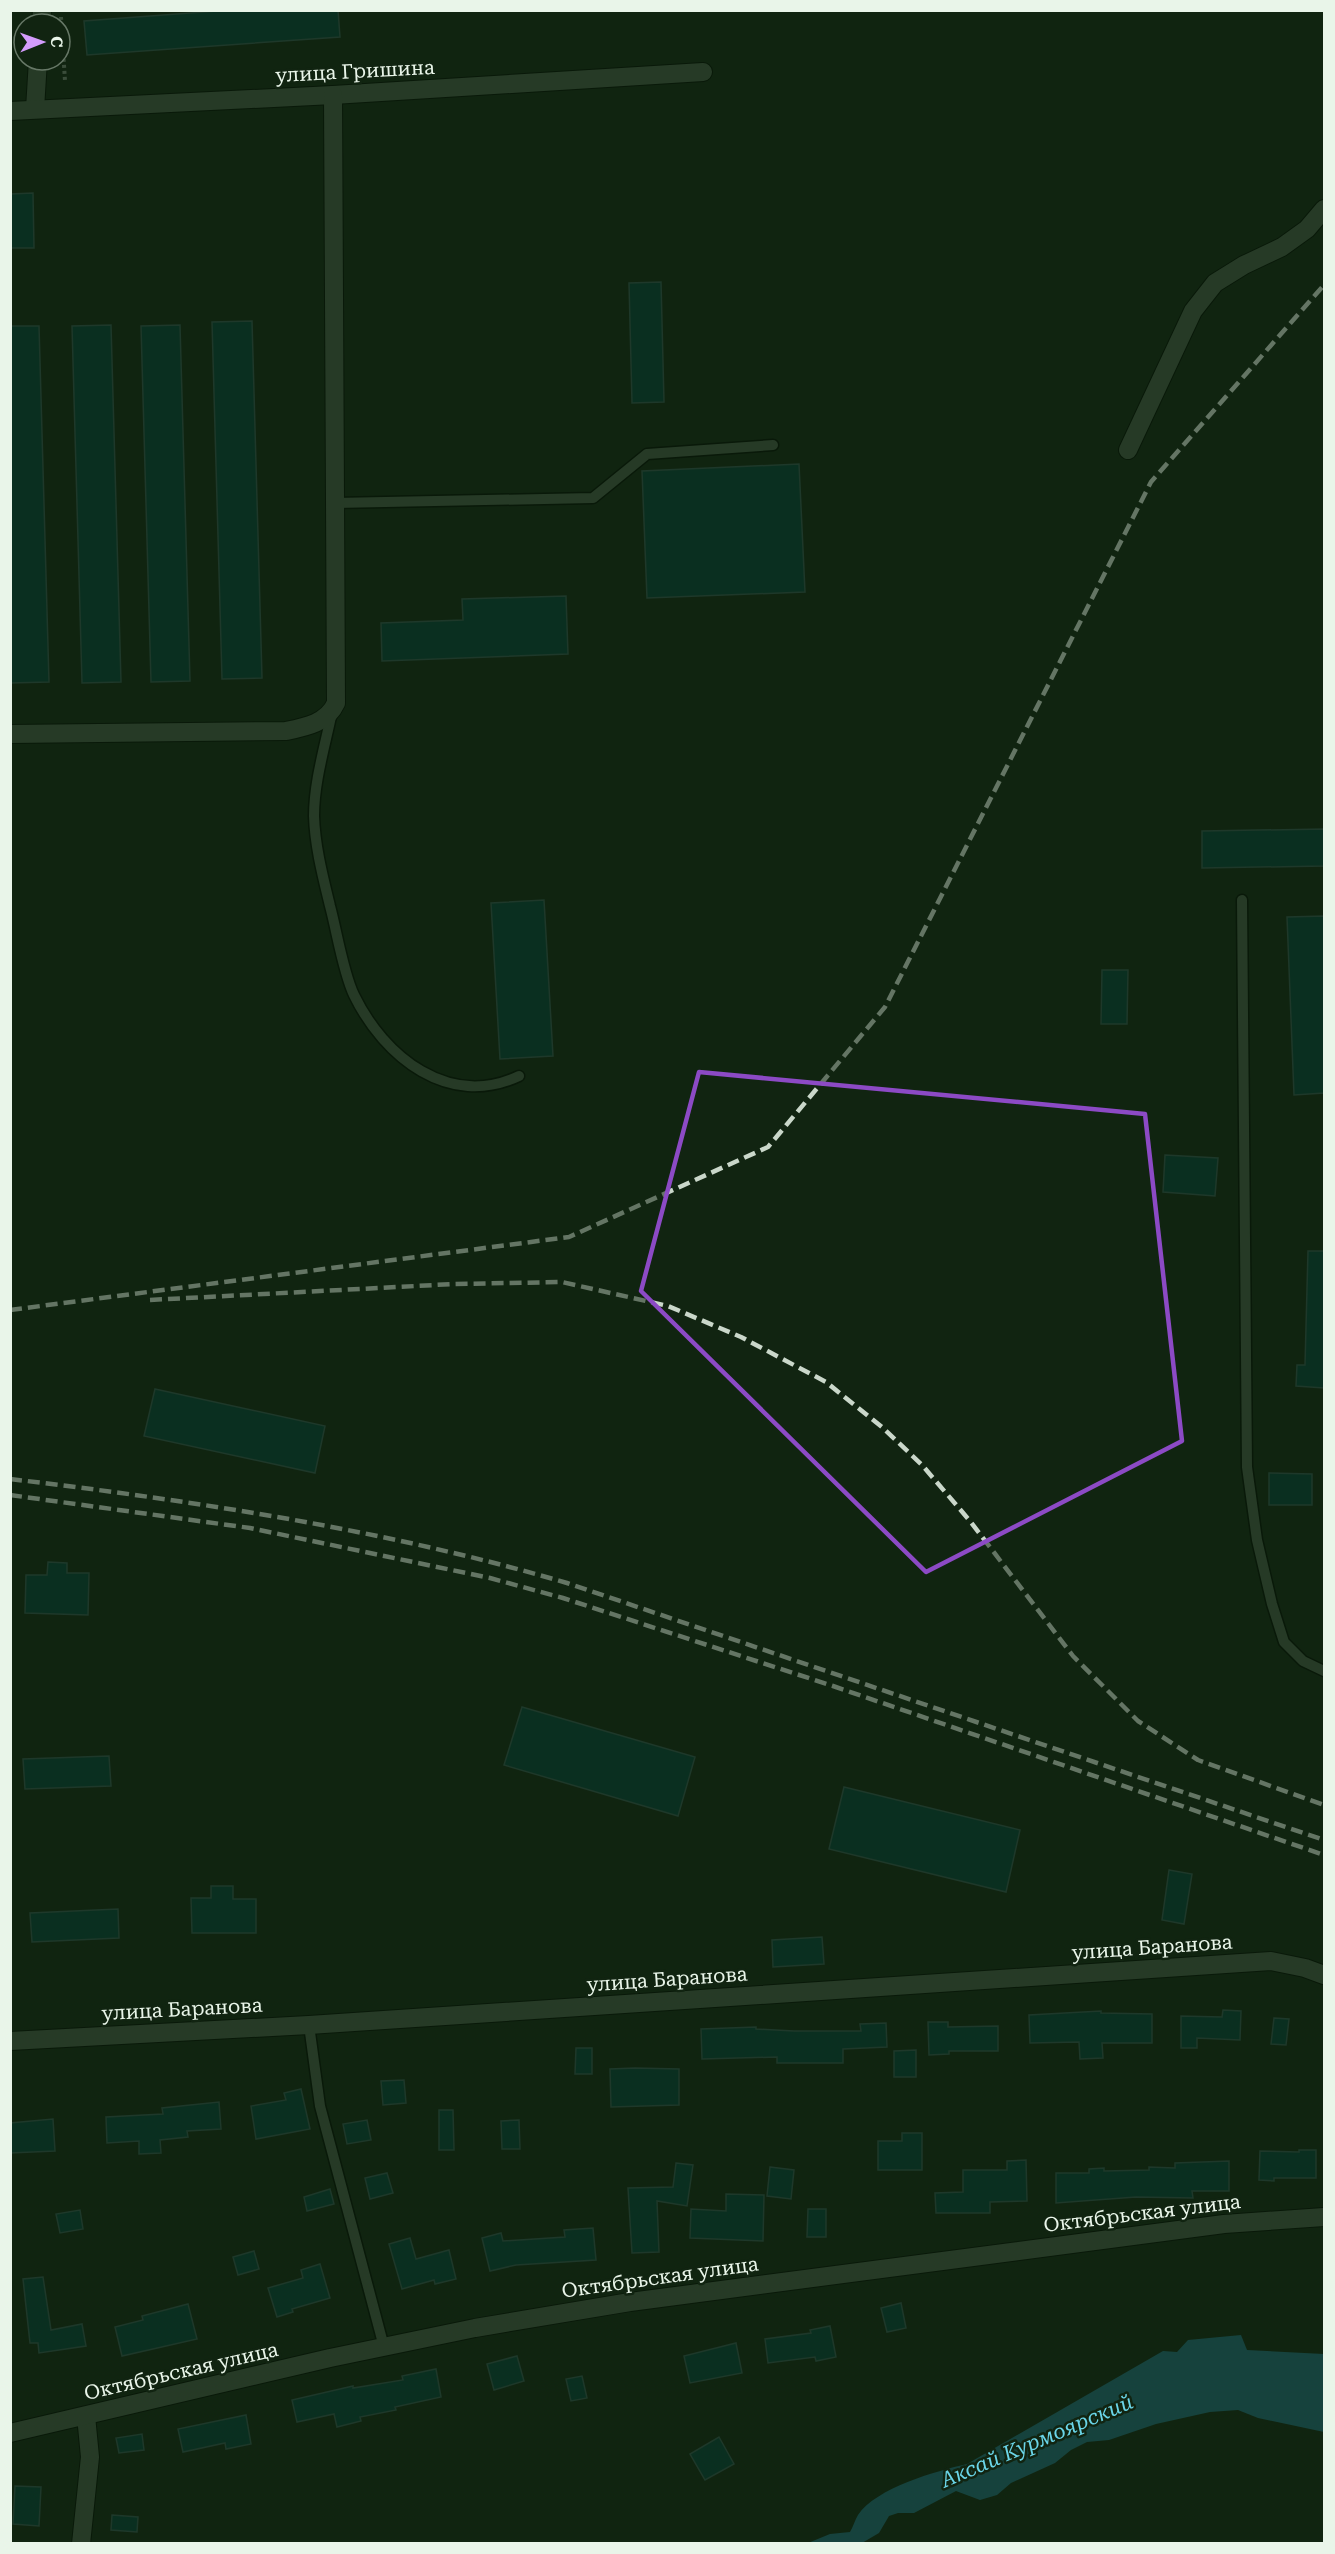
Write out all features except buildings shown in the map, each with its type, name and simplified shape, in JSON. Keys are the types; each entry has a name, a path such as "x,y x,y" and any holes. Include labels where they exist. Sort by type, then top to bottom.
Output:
{"street":[{"path":"35,109 37,72"},
{"name":"улица Гришина","path":"10,111 333,95 703,72"},
{"path":"10,734 286,731 324,719 332,711 336,703 333,95"},
{"path":"1128,450 1193,311 1215,283 1244,265 1282,247 1307,228 1324,209"},
{"name":"улица Баранова","path":"10,2041 309,2025 1271,1961 1305,1968 1324,1975"},
{"name":"Октябрьская улица","path":"10,2433 384,2347 475,2328 630,2302 1224,2224 1324,2217"},
{"path":"81,2544 90,2457 86,2416"}],"lane":[{"path":"335,502 593,498 647,454 773,445"},
{"path":"332,711 314,816 324,881 353,993 373,1027 399,1057 429,1077 453,1084 484,1086 504,1083 519,1076"},
{"path":"1242,900 1247,1467 1257,1540 1272,1604 1284,1642 1303,1661 1324,1671"},
{"path":"309,2025 320,2106 384,2347"}],"path":[{"path":"60,10 63,23 65,81"}],"highlighted area":[{"path":"699,1072 1145,1114 1182,1441 926,1572 641,1291"}],"water":[{"name":"Аксай Курмоярский","path":"1241,2335 1247,2350 1324,2354 1324,2432 1258,2418 1238,2410 1210,2412 1156,2424 1109,2440 1087,2442 1071,2450 1055,2463 1011,2483 997,2495 980,2500 956,2491 914,2513 898,2513 889,2516 879,2533 862,2543 808,2543 830,2534 850,2532 858,2515 878,2497 924,2476 967,2464 1163,2351 1177,2352 1188,2340"}],"railway":[{"path":"10,1310 569,1237 768,1147 885,1007 1151,482 1324,285"},
{"path":"150,1300 454,1284 562,1282 668,1306 741,1337 826,1382 882,1427 922,1465 970,1521 1073,1656 1138,1721 1198,1760 1324,1805"},
{"path":"10,1479 150,1497 291,1519 430,1547 499,1564 567,1583 1324,1840"},
{"path":"10,1495 250,1528 490,1578 563,1598 833,1686 1324,1855"}]}
